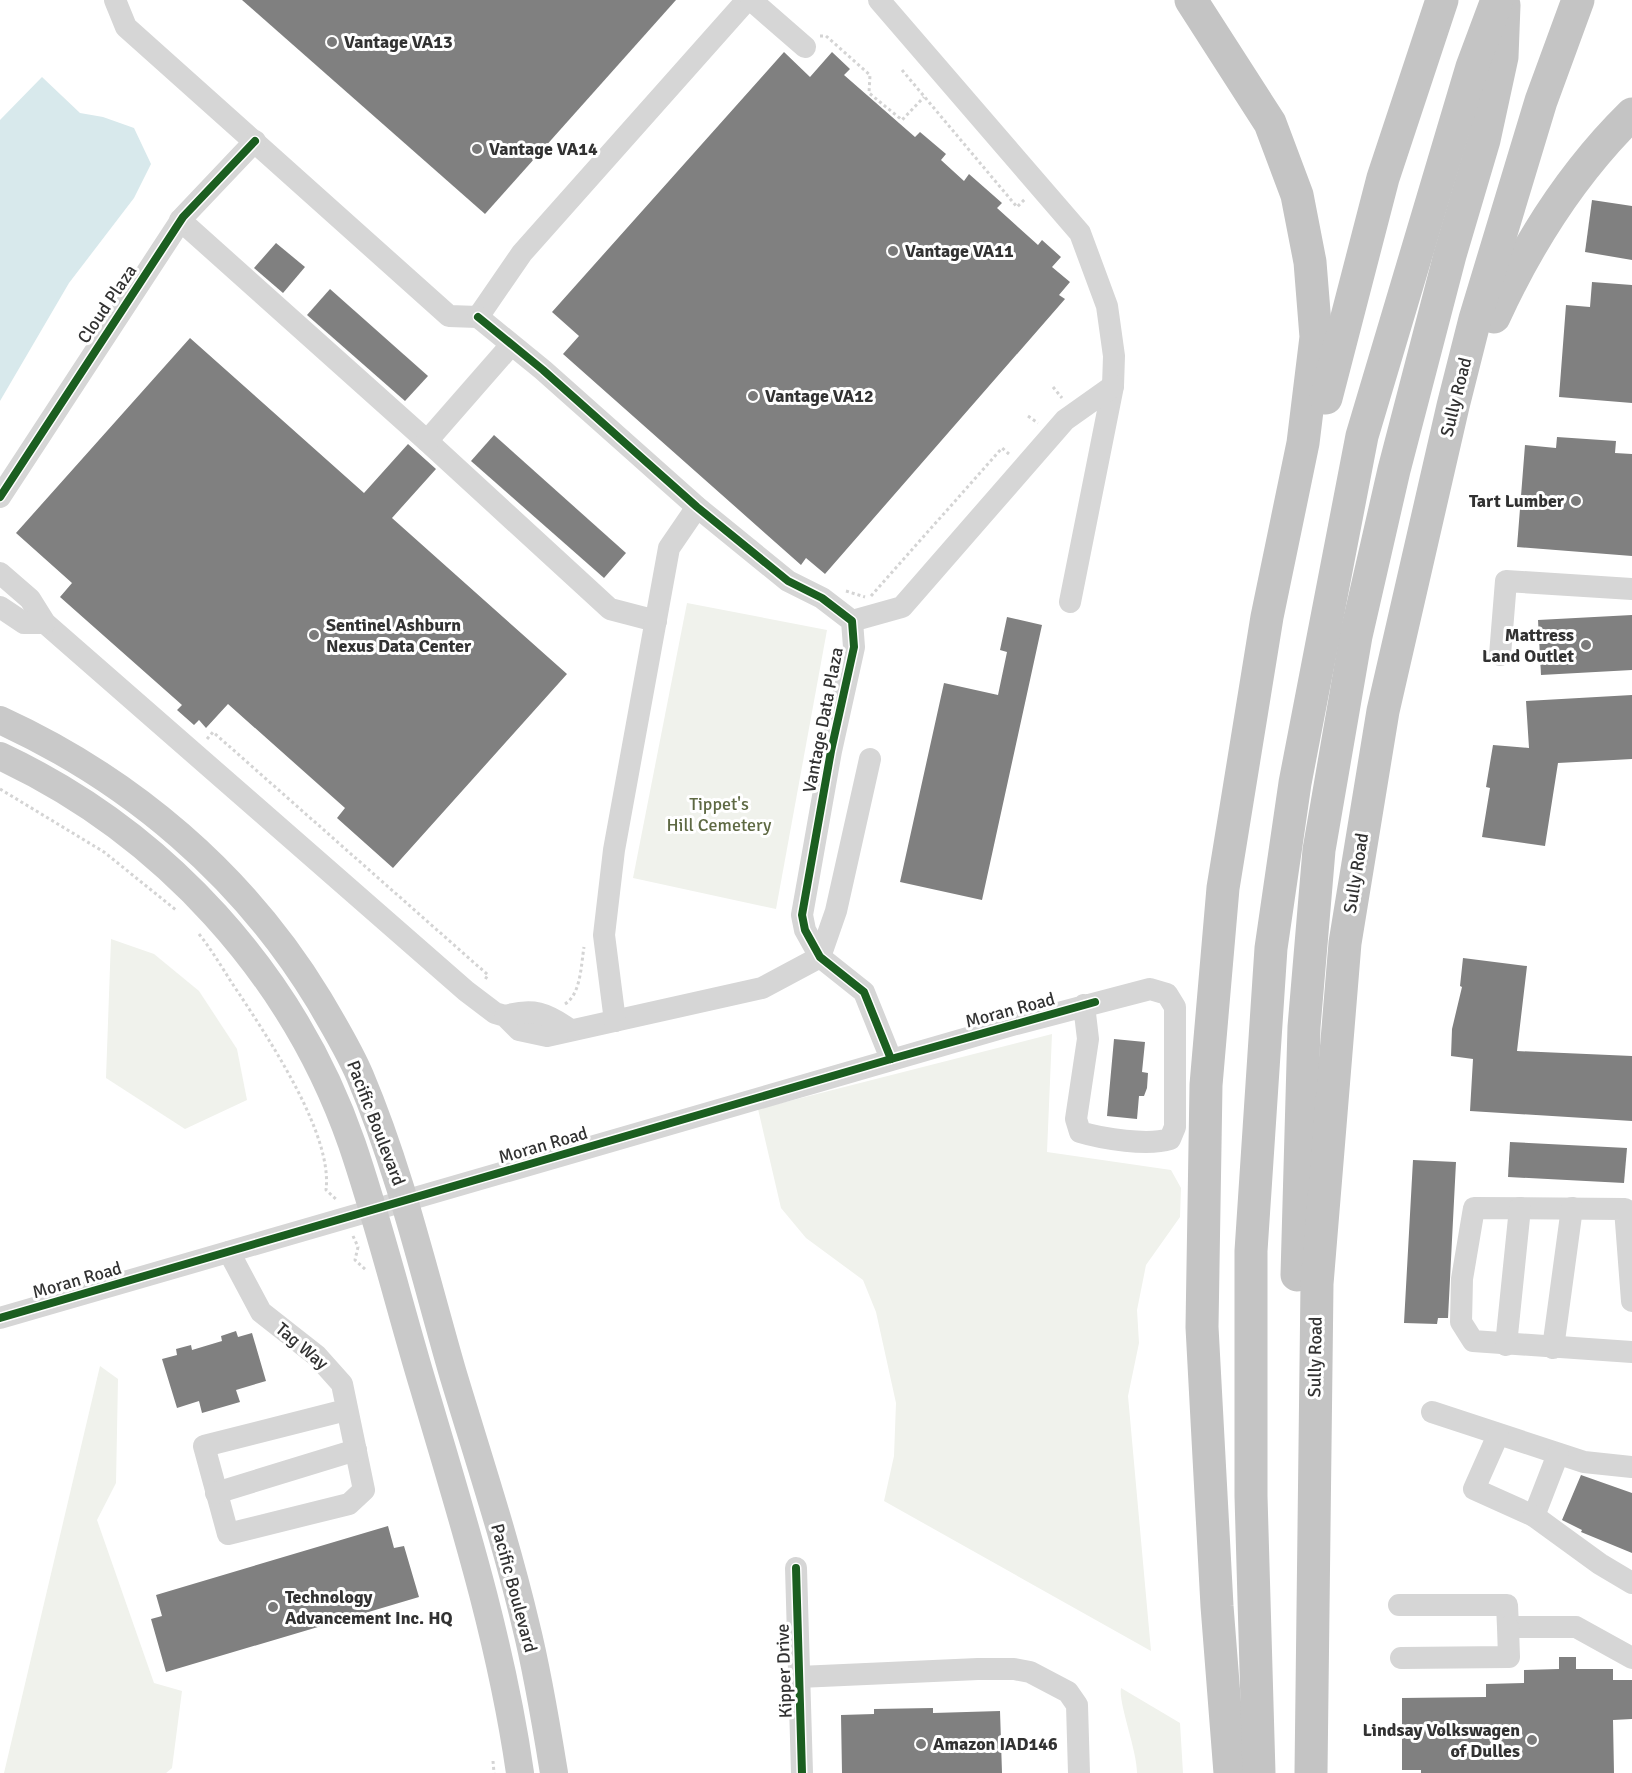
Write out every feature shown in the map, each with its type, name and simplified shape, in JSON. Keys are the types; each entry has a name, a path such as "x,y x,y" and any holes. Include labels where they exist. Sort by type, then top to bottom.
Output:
{"highway":[{"path":"1191,0 1270,123 1296,195 1310,262 1316,337 1303,443 1267,617 1223,888 1206,1085 1202,1327 1216,1606 1230,1773"},
{"path":"1267,617 1383,178 1442,0"},
{"path":"1260,1773 1251,1496 1251,1251 1271,948 1295,783 1362,436 1472,67 1497,0"},
{"path":"1315,1378 1296,1306 1304,1027 1319,850 1356,636 1394,470 1450,255 1484,140 1502,57 1504,0"},
{"name":"Sully Road","path":"1311,1773 1317,1284 1345,943 1383,711 1453,406 1475,319 1541,101 1578,0"},
{"path":"1453,406 1512,278 1552,211 1586,165 1632,114"}],"main road":[{"name":"Pacific Boulevard","path":"0,720 64,751 127,792 198,850 253,908 302,972 359,1074 406,1200 425,1277 526,1625 554,1773"},
{"name":"Pacific Boulevard","path":"0,756 57,787 123,830 162,861 236,939 263,974 319,1066 352,1144 482,1585 520,1773"}],"street":[{"path":"116,0 126,27 448,316 478,317 543,370 696,507 788,581 822,598 852,621 902,607 1065,420 1113,386"},
{"path":"478,317 522,253 749,0 810,42"},
{"path":"879,0 1080,232 1107,306 1114,356 1113,386 1070,602"},
{"name":"Cloud Plaza","path":"0,497 180,220 255,141"},
{"path":"180,220 427,441 610,609 656,621"},
{"path":"427,441 511,345"},
{"path":"615,1021 604,935 614,850 669,548 696,507"},
{"path":"0,573 30,599 45,623 466,991 495,1013 505,1016 519,1030 531,1033 547,1036 569,1029 762,988 820,957 836,911 870,759"},
{"path":"1500,655 1506,581 1632,589"},
{"path":"0,607 24,623 45,623"},
{"name":"Vantage Data Plaza","path":"852,621 854,647 831,752 802,915 805,930 820,957 864,992 891,1059"},
{"name":"Moran Road","path":"0,1318 891,1059 1090,1003 1150,989 1167,994 1175,1007 1174,1127 1170,1139 1159,1142 1094,1137 1080,1132 1076,1119 1088,1039 1090,1003"},
{"path":"1632,1301 1625,1209 1474,1208 1462,1279 1461,1323 1473,1341 1632,1352"},
{"path":"1506,1345 1520,1208"},
{"path":"1553,1348 1572,1208"},
{"name":"Tag Way","path":"216,1493 228,1534 349,1504 364,1490 342,1384 329,1366 261,1312 248,1292 229,1252"},
{"path":"346,1410 204,1446 216,1493 356,1450"},
{"path":"1432,1412 1584,1462 1632,1467"},
{"path":"1498,1435 1474,1489 1534,1516 1600,1564 1632,1583"},
{"path":"1534,1516 1558,1454"},
{"name":"Kipper Drive","path":"796,1568 802,1773"},
{"path":"1399,1605 1507,1605 1508,1627 1509,1657 1401,1658"},
{"path":"1508,1627 1576,1627 1632,1658"},
{"path":"799,1677 978,1669 1014,1669 1030,1672 1068,1692 1077,1705 1079,1773"}],"path":[{"path":"810,42 826,36 870,75 870,93 902,120 924,97"},
{"path":"902,70 1017,207 1028,197"},
{"path":"1001,196 1005,192"},
{"path":"1053,387 1066,404"},
{"path":"838,588 869,598 1002,448 1015,458"},
{"path":"204,742 213,732 488,975 480,987"},
{"path":"556,1007 573,999 585,941"}],"green space":[{"name":"Tippet's Hill Cemetery","path":"687,603 827,630 776,909 633,878"},
{"path":"111,939 154,954 199,991 237,1049 247,1100 185,1129 106,1078"},
{"path":"1052,1034 1047,1152 1171,1170 1181,1188 1180,1217 1146,1265 1137,1310 1139,1343 1128,1396 1151,1651 884,1501 894,1456 896,1403 876,1312 863,1280 806,1238 781,1208 758,1109"},
{"path":"100,1366 118,1379 116,1483 97,1520 154,1683 182,1691 172,1768 166,1773 4,1773"},
{"path":"1121,1688 1180,1723 1183,1773 1137,1773 1122,1704"}],"shaded area":[{"path":"42,77 80,113 103,117 134,128 151,164 134,198 69,283 0,401 0,120"}],"building":[{"name":"Vantage VA14","path":"242,0 676,0 485,214"},
{"path":"784,52 810,77 832,52 850,69 844,75 915,137 920,132 946,154 941,160 964,181 969,174 1002,203 997,208 1038,245 1042,240 1061,257 1052,267 1070,282 1059,295 1065,299 825,574 806,558 801,565 563,354 579,336 552,312"},
{"path":"1592,200 1632,206 1632,260 1585,252"},
{"path":"276,243 305,267 283,293 254,268"},
{"path":"1592,282 1632,285 1632,403 1559,397 1566,305 1590,307"},
{"path":"330,289 428,376 405,401 307,315"},
{"name":"Sentinel Ashburn Nexus Data Center","path":"190,338 364,493 408,444 436,469 392,518 567,674 393,868 337,818 345,808 228,704 206,728 199,720 194,725 177,710 182,705 60,597 72,583 16,533"},
{"path":"494,435 626,553 604,578 471,461"},
{"name":"Tart Lumber","path":"1557,437 1616,441 1615,453 1632,454 1632,556 1517,547 1525,445 1556,448"},
{"name":"Mattress Land Outlet","path":"1632,615 1632,670 1541,675 1538,620"},
{"path":"1007,617 1042,625 982,900 900,882 944,683 998,695 1007,652 1000,650"},
{"path":"1632,695 1632,759 1558,763 1545,846 1482,837 1490,788 1486,787 1493,745 1529,748 1526,701"},
{"path":"1463,958 1527,966 1517,1051 1632,1056 1632,1121 1470,1111 1473,1059 1451,1056 1452,1029 1462,987 1460,986"},
{"path":"1114,1039 1145,1042 1142,1072 1148,1073 1147,1088 1144,1096 1139,1096 1137,1119 1107,1116"},
{"path":"1510,1142 1627,1148 1624,1183 1508,1177"},
{"path":"1413,1160 1456,1162 1448,1318 1438,1318 1437,1324 1404,1323"},
{"path":"236,1331 238,1337 252,1333 266,1381 236,1390 240,1402 202,1413 199,1401 177,1408 162,1359 177,1355 176,1349 191,1345 192,1350 222,1341 221,1336"},
{"path":"1581,1475 1632,1493 1632,1553 1581,1532 1582,1530 1562,1520"},
{"name":"Technology Advancement Inc. HQ","path":"388,1526 394,1548 404,1546 419,1597 166,1672 151,1619 162,1616 156,1595"},
{"path":"1559,1657 1576,1657 1576,1669 1613,1669 1613,1680 1632,1680 1632,1719 1613,1720 1614,1773 1421,1773 1421,1770 1402,1770 1402,1698 1486,1697 1486,1684 1524,1683 1524,1670 1559,1669"},
{"name":"Amazon IAD146","path":"933,1708 933,1713 1000,1711 1002,1773 842,1773 841,1715 874,1714 874,1709"}],"cycle path":[{"path":"0,497 183,217 255,141"},
{"path":"478,317 543,370 697,507 788,581 822,598 852,621 854,647 831,751 802,915 805,930 820,957 864,992 891,1059"},
{"path":"0,1318 1095,1002"},
{"path":"796,1568 802,1773"}],"place":[{"name":"Vantage VA13","path":"332,42"},
{"name":"Vantage VA14","path":"477,149"},
{"name":"Vantage VA11","path":"893,251"},
{"name":"Vantage VA12","path":"753,396"},
{"name":"Tart Lumber","path":"1576,501"},
{"name":"Sentinel Ashburn Nexus Data Center","path":"314,635"},
{"name":"Mattress Land Outlet","path":"1586,645"},
{"name":"Technology Advancement Inc. HQ","path":"273,1607"},
{"name":"Lindsay Volkswagen of Dulles","path":"1532,1740"},
{"name":"Amazon IAD146","path":"921,1744"}]}
